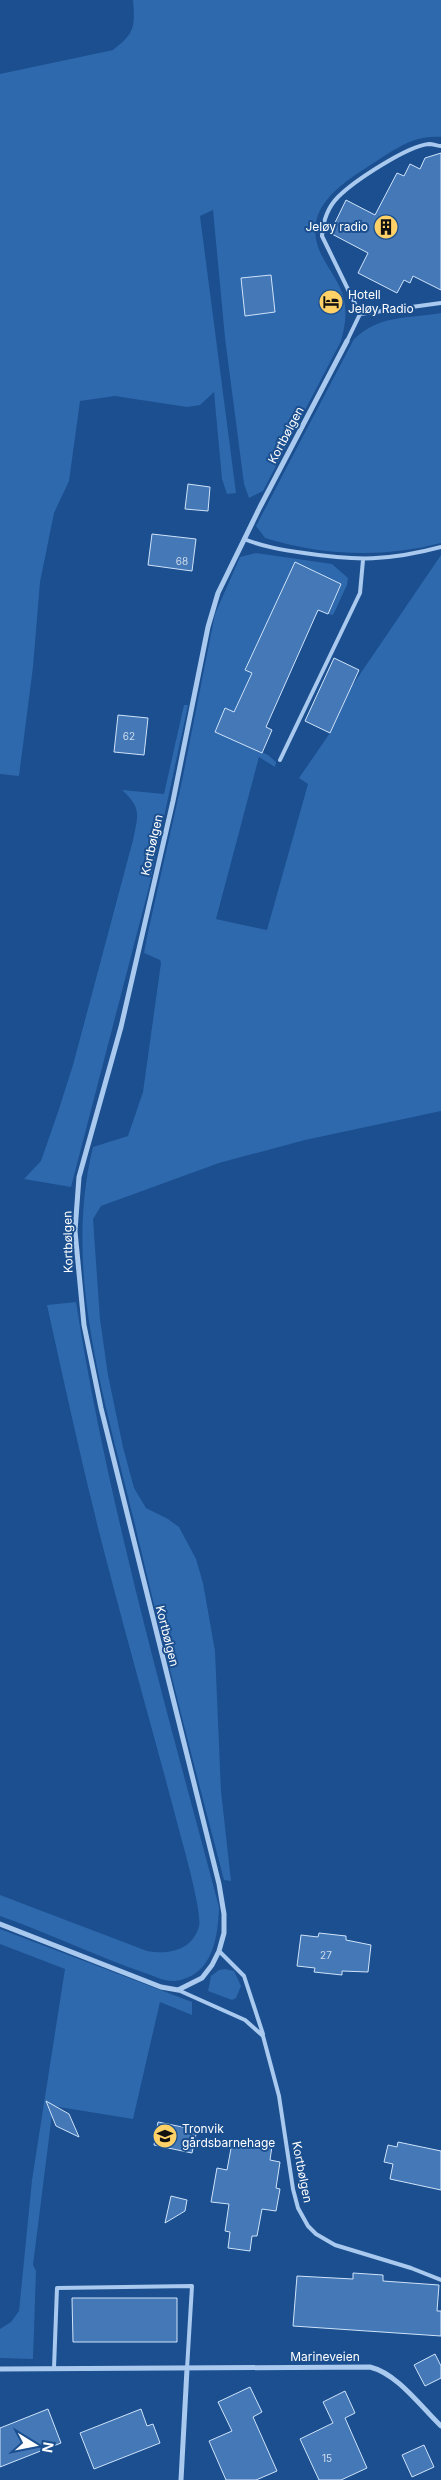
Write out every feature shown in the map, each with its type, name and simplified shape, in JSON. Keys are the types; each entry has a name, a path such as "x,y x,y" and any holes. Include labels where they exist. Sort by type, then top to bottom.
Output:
{"street":[{"name":"Kortbølgen","path":"178,1990 202,1978 219,1951 224,1933 224,1914 219,1884 101,1408 84,1325 75,1232 79,1177 121,1027 173,801 208,627 218,592 347,341"},
{"path":"0,1924 161,1986 178,1990"},
{"name":"Marineveien","path":"0,2369 370,2367 390,2377 441,2426"},
{"path":"181,2480 187,2369"}],"lane":[{"path":"360,314 322,236 323,223 328,212 337,198 396,157 429,144 441,146"},
{"path":"360,314 441,303"},
{"path":"347,341 360,314"},
{"path":"244,539 263,546 345,560 402,556 441,548"},
{"path":"280,760 360,593 363,560"},
{"name":"Kortbølgen","path":"219,1951 244,1976 279,2096 293,2189 298,2208 308,2226 316,2234 335,2245 411,2268 441,2280"},
{"path":"178,1990 245,2020 263,2036"},
{"path":"54,2368 57,2288 192,2286 187,2369"}],"shaded area":[{"path":"133,0 441,0 441,137 422,138 388,153 336,190 326,201 319,213 315,226 316,240 322,256 340,288 345,305 341,341 263,491 249,498 244,484 225,338 213,210 200,216 236,493 227,494 222,479 214,392 200,405 187,407 115,396 80,401 69,481 54,513 40,582 33,667 19,776 0,774 0,74 113,50 126,39 132,29 134,17"},
{"path":"441,313 441,543 397,551 353,553 309,548 265,538 256,526 354,339 374,325 385,321"},
{"path":"256,553 332,564 348,578 347,585 333,615 328,614 341,584 295,563 245,670 252,673 234,712 225,709 215,731 268,755 276,762 275,767 259,757 216,919 267,930 308,784 299,778 330,733 352,686 441,555 441,1111 305,1140 219,1163 101,1206 93,1219 100,1319 108,1375 123,1447 134,1488 146,1508 179,1527 196,1559 203,1583 215,1651 221,1791 231,1881 224,1880 167,1659 101,1385 85,1289 82,1242 85,1194 93,1147 128,1136 143,1092 161,963 160,960 144,953 182,781 215,614 240,557"},
{"path":"184,705 188,705 149,887 71,1187 24,1179 41,1161 58,1112 73,1065 133,840 137,818 136,807 122,790 164,794"},
{"path":"76,1302 104,1454 121,1530 219,1907 217,1931 211,1953 198,1972 188,1978 175,1981 162,1979 124,1965 0,1916 0,1895 147,1951 155,1952 172,1951 186,1946 196,1934 199,1926 198,1910 190,1871 102,1544 47,1305"},
{"path":"0,1929 192,2002 192,2015 160,2002 133,2119 53,2106 33,2265 36,2271 33,2359 0,2358 0,2329 11,2322 19,2311 32,2180 65,1969 0,1944"},
{"path":"219,1970 234,1971 241,1986 236,1998 232,2000 208,1991 211,1976"}],"building":[{"name":"Jeløy radio","path":"441,153 441,290 413,276 410,283 404,280 397,293 358,273 368,253 330,233 346,200 375,215 397,173 404,176 410,164 420,169 425,158"},
{"path":"271,275 275,312 245,316 241,278"},
{"path":"188,484 210,487 208,511 185,509"},
{"path":"152,534 196,539 192,571 148,565"},
{"path":"295,562 341,584 328,614 318,610 266,727 272,730 262,753 215,732 225,708 234,712 252,673 245,670"},
{"path":"334,658 359,670 330,733 305,721"},
{"path":"118,715 148,718 144,755 114,752"},
{"path":"319,1933 346,1936 346,1940 371,1945 368,1972 342,1971 342,1975 314,1972 315,1968 297,1966 301,1935 318,1937"},
{"path":"46,2101 69,2114 79,2137 56,2126"},
{"path":"158,2122 197,2130 192,2153 154,2145"},
{"path":"239,2141 272,2146 270,2160 280,2162 276,2188 280,2189 276,2211 262,2209 257,2236 252,2236 250,2251 228,2248 230,2232 225,2231 229,2204 211,2202 217,2168 227,2170 232,2143 239,2145"},
{"path":"398,2142 441,2151 441,2190 390,2179 393,2164 384,2162 388,2145 397,2147"},
{"path":"171,2196 187,2200 185,2211 165,2223"},
{"path":"353,2273 383,2275 383,2281 439,2285 437,2311 441,2311 441,2336 293,2326 297,2276 353,2279"},
{"path":"72,2298 177,2298 177,2342 73,2342"},
{"path":"435,2354 441,2366 441,2378 425,2386 414,2365"},
{"path":"250,2387 262,2412 253,2417 277,2471 256,2480 226,2480 209,2441 232,2431 218,2402"},
{"path":"345,2391 355,2413 345,2418 367,2468 341,2480 319,2480 300,2439 333,2423 323,2402"},
{"path":"48,2409 61,2443 0,2467 0,2428"},
{"path":"141,2409 147,2426 153,2424 160,2443 94,2469 80,2433"},
{"path":"424,2445 434,2467 412,2477 402,2455"}],"place":[{"name":"Jeløy radio","path":"386,227"},
{"name":"Hotell Jeløy Radio","path":"331,302"},
{"name":"Tronvik gårdsbarnehage","path":"165,2136"}]}
